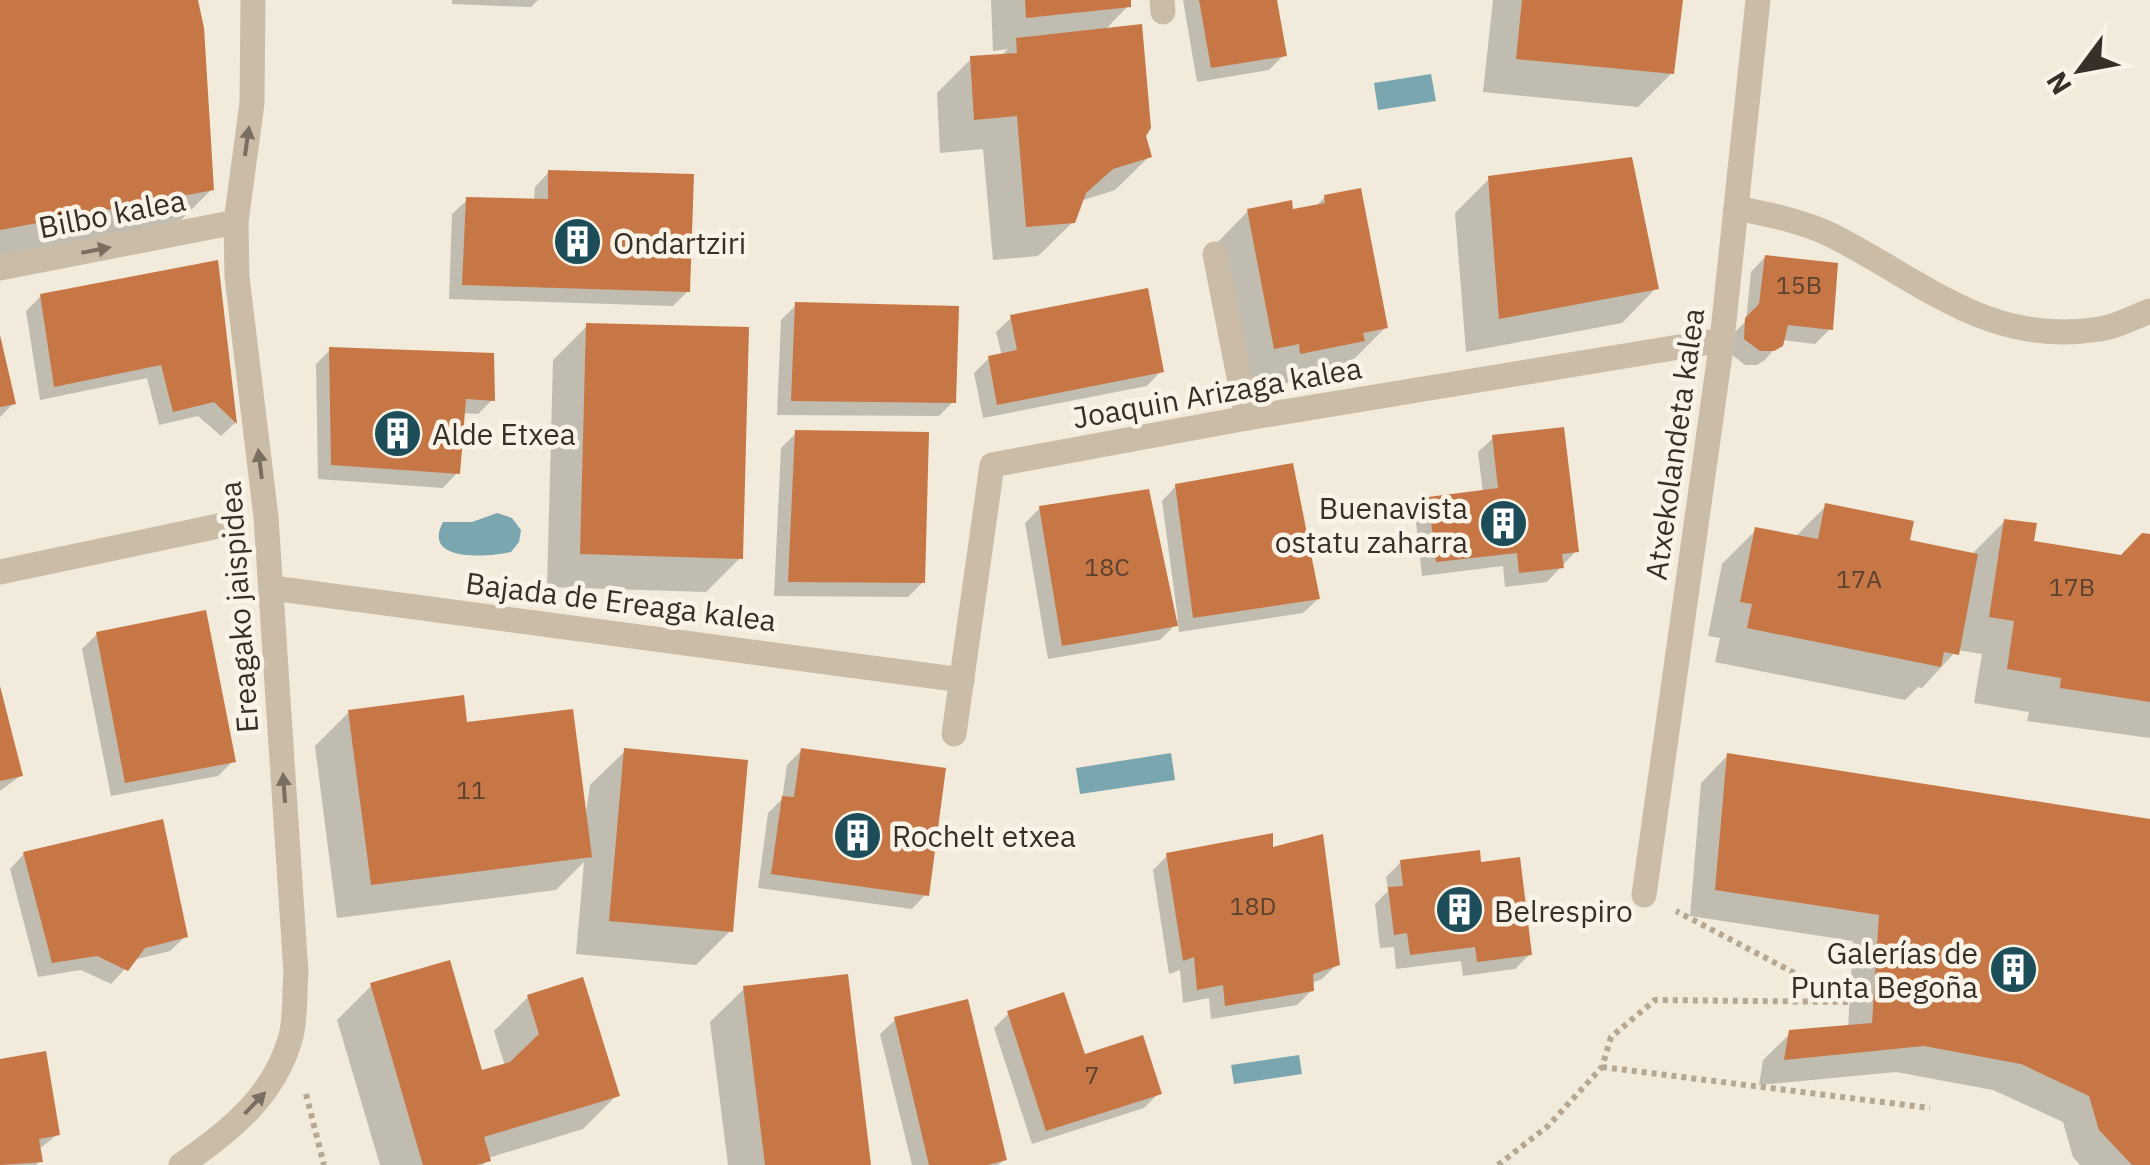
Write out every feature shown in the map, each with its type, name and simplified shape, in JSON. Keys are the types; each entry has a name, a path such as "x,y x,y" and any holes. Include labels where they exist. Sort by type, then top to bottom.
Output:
{"street":[{"name":"Ereagako jaispidea","path":"181,1165 224,1135 270,1088 292,1035 296,973 272,588 237,277 236,222 252,103 253,0"},
{"name":"Atxekolandeta kalea","path":"1644,895 1722,340 1758,0"},
{"path":"1736,208 1828,234 1966,312 2032,332 2102,329 2150,310"},
{"name":"Bilbo kalea","path":"0,268 236,222"},
{"path":"1215,254 1247,418"},
{"name":"Joaquin Arizaga kalea","path":"954,734 992,465 1247,418 1722,340"},
{"path":"0,572 228,524"},
{"name":"Bajada de Ereaga kalea","path":"272,588 962,680"}],"path":[{"path":"1498,1165 1548,1126 1602,1068 1611,1037 1654,1000 1850,1002 1644,895"},
{"path":"1602,1068 1930,1108"}],"water":[{"path":"1431,74 1436,101 1378,110 1374,83"},
{"path":"497,513 512,518 521,530 519,542 511,552 474,556 449,551 441,545 443,522 472,522"},
{"path":"1171,753 1175,780 1080,794 1076,768"},
{"path":"1299,1055 1302,1074 1234,1084 1231,1065"}],"building":[{"path":"0,0 198,0 204,28 214,190 0,230"},
{"path":"1025,0 1131,0 1131,7 1026,18"},
{"path":"1199,0 1277,0 1287,56 1211,68"},
{"path":"1522,0 1683,0 1674,74 1516,59"},
{"path":"1142,24 1151,128 1146,136 1152,157 1113,169 1086,193 1075,223 1026,227 1017,116 974,120 970,56 1017,53 1016,38"},
{"path":"1632,157 1659,289 1499,319 1488,176"},
{"name":"Ondartziri","path":"548,170 694,174 690,292 462,285 466,197 548,199"},
{"path":"1361,188 1388,328 1363,333 1365,341 1300,354 1299,344 1274,349 1247,209 1292,200 1293,209 1325,203 1324,195"},
{"path":"1765,255 1838,263 1833,330 1788,325 1783,346 1774,351 1760,351 1744,339 1745,318 1759,304"},
{"path":"218,260 237,424 214,402 173,412 161,365 54,387 40,294"},
{"path":"1148,288 1164,372 997,405 988,356 1017,350 1010,315"},
{"path":"795,302 959,306 956,403 791,401"},
{"path":"586,323 749,327 743,559 580,554"},
{"path":"0,335 16,404 0,407"},
{"name":"Alde Etxea","path":"329,347 494,353 495,401 466,399 460,474 331,465"},
{"name":"Buenavista ostatu zaharra","path":"1564,427 1579,552 1562,554 1564,568 1519,573 1517,553 1436,562 1428,497 1498,488 1492,435"},
{"path":"795,430 929,432 925,583 788,582"},
{"path":"1293,463 1320,599 1193,618 1175,484"},
{"path":"1149,489 1178,626 1062,646 1039,506"},
{"path":"1825,503 1914,521 1910,540 1978,554 1959,655 1944,652 1941,667 1747,628 1752,604 1740,602 1755,527 1818,539"},
{"path":"2004,519 2037,523 2034,541 2121,555 2142,533 2150,534 2150,702 2060,688 2061,678 2007,669 2014,621 1989,617"},
{"path":"206,610 236,762 125,783 96,632"},
{"path":"0,686 23,776 0,781"},
{"path":"464,695 467,722 573,709 592,857 371,885 348,710"},
{"path":"624,748 748,760 733,932 609,921"},
{"name":"Rochelt etxea","path":"801,748 946,768 929,896 771,874 782,796 794,797"},
{"name":"Galerías de Punta Begoña","path":"1727,753 2150,819 2150,1165 2132,1165 2099,1130 2089,1096 2021,1064 1924,1046 1784,1060 1789,1030 1872,1023 1879,915 1715,890"},
{"path":"163,819 188,937 145,948 128,971 97,956 52,963 23,852"},
{"path":"1273,833 1273,847 1323,834 1340,965 1313,974 1314,991 1225,1006 1223,985 1197,990 1194,957 1183,961 1166,853"},
{"name":"Belrespiro","path":"1480,850 1481,862 1520,857 1532,955 1477,962 1475,947 1410,955 1407,933 1394,935 1388,887 1403,886 1400,860"},
{"path":"450,960 482,1070 510,1062 539,1034 527,995 583,977 620,1096 484,1137 491,1161 476,1165 423,1165 370,983"},
{"path":"848,974 871,1165 765,1165 743,986"},
{"path":"1064,992 1085,1054 1143,1035 1162,1094 1046,1131 1007,1011"},
{"path":"968,999 1007,1160 987,1165 929,1165 894,1017"},
{"path":"46,1051 60,1135 39,1139 43,1162 0,1165 0,1059"}],"place":[{"name":"Ondartziri","path":"578,242"},
{"name":"Alde Etxea","path":"397,433"},
{"name":"Buenavista ostatu zaharra","path":"1503,524"},
{"name":"Rochelt etxea","path":"857,835"},
{"name":"Belrespiro","path":"1459,910"},
{"name":"Galerías de Punta Begoña","path":"2013,969"}]}
